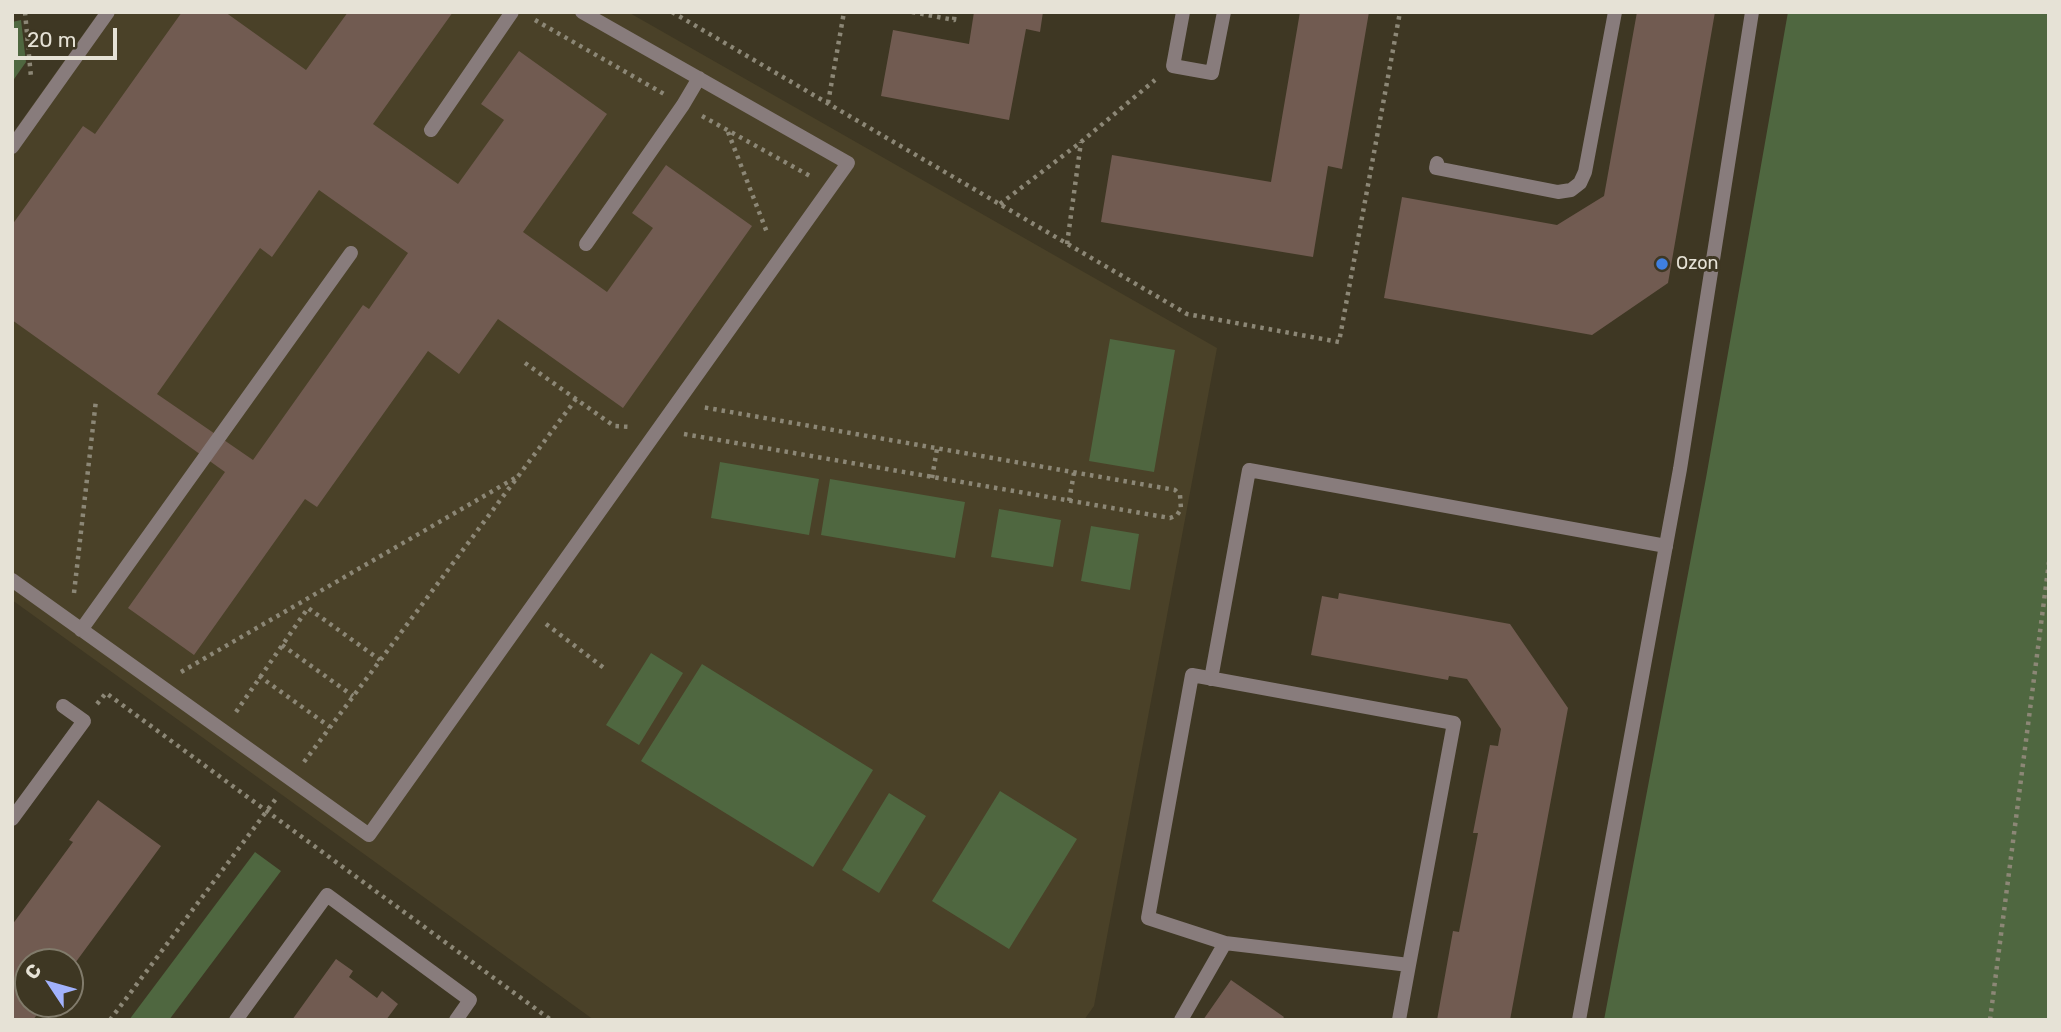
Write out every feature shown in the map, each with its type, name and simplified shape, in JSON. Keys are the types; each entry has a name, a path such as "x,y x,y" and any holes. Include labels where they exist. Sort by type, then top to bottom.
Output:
{"street":[{"path":"12,147 108,12"},
{"path":"430,130 512,12"},
{"path":"12,580 369,835 848,163 582,12"},
{"path":"1183,12 1173,66 1212,73 1224,12"},
{"path":"1437,163 1436,168 1558,192 1571,190 1580,183 1586,172 1615,12"},
{"path":"1578,1020 1680,469 1752,12"},
{"path":"586,244 699,78"},
{"path":"76,626 351,253"},
{"path":"1211,679 1249,470 1666,545"},
{"path":"1399,1020 1454,723 1192,675 1148,918 1225,943 1409,965"},
{"path":"12,819 84,722 63,706"},
{"path":"236,1020 327,895 470,1000 456,1020"},
{"path":"1181,1020 1225,943"}],"path":[{"path":"25,12 32,76"},
{"path":"672,12 1187,314 1339,342 1400,12"},
{"path":"828,103 844,12"},
{"path":"912,12 954,20 956,12"},
{"path":"1000,204 1173,66"},
{"path":"728,131 778,261"},
{"path":"1067,244 1081,142"},
{"path":"525,363 614,426 659,429 1170,518 1181,509 1180,495 1175,490 677,403"},
{"path":"110,1020 576,399"},
{"path":"76,626 96,400"},
{"path":"932,478 937,449"},
{"path":"1069,501 1074,473"},
{"path":"159,685 519,475"},
{"path":"1990,1020 2049,562"},
{"path":"224,731 259,676 308,608 380,660"},
{"path":"529,610 604,668"},
{"path":"282,645 353,696"},
{"path":"259,676 330,727"},
{"path":"84,722 106,693 551,1020"}],"shaded area":[{"path":"99,12 628,12 1217,348 1094,1006 1084,1020 594,1020 12,600 12,134"}],"green space":[{"path":"1788,12 2049,12 2049,1020 1604,1020 1706,478"},
{"path":"21,20 26,62 12,82 12,22"},
{"path":"1110,339 1175,350 1154,472 1089,461"},
{"path":"720,462 819,479 809,535 711,518"},
{"path":"830,479 965,502 955,558 821,535"},
{"path":"999,509 1061,520 1053,567 991,557"},
{"path":"1091,526 1139,534 1130,590 1081,581"},
{"path":"651,653 683,673 639,745 606,725"},
{"path":"702,664 873,770 813,867 641,761"},
{"path":"1000,791 1077,839 1009,949 932,901"},
{"path":"889,793 926,816 879,893 842,870"},
{"path":"255,852 281,871 169,1020 129,1020"}],"building":[{"path":"182,12 225,12 306,70 348,12 453,12 373,124 458,184 504,120 481,104 519,51 607,114 523,232 607,292 653,228 632,213 666,165 752,226 623,408 498,319 459,374 428,351 317,507 305,499 194,655 128,608 225,472 12,320 12,225 83,126 95,134","holes":["319,190 408,253 369,309 363,305 253,460 157,394 260,248 272,257"]},
{"path":"974,12 1043,12 1040,32 1026,29 1009,120 881,96 893,30 969,44"},
{"path":"1300,12 1369,12 1342,169 1328,166 1313,257 1101,222 1112,155 1271,182"},
{"path":"1637,12 1715,12 1668,283 1592,335 1384,298 1402,197 1557,225 1604,196"},
{"path":"1339,593 1510,624 1568,708 1510,1020 1437,1020 1453,931 1459,932 1478,833 1473,833 1490,745 1498,746 1501,729 1467,679 1449,676 1448,680 1311,655 1322,596 1338,599"},
{"path":"98,800 161,846 84,951 84,948 14,948 14,1018 34,1018 12,1020 12,925 73,842 69,840"},
{"path":"336,959 353,971 349,977 377,998 382,991 398,1004 386,1020 292,1020"},
{"path":"1231,980 1284,1017 1282,1020 1203,1020"}],"place":[{"name":"Ozon","path":"1662,264"}]}
